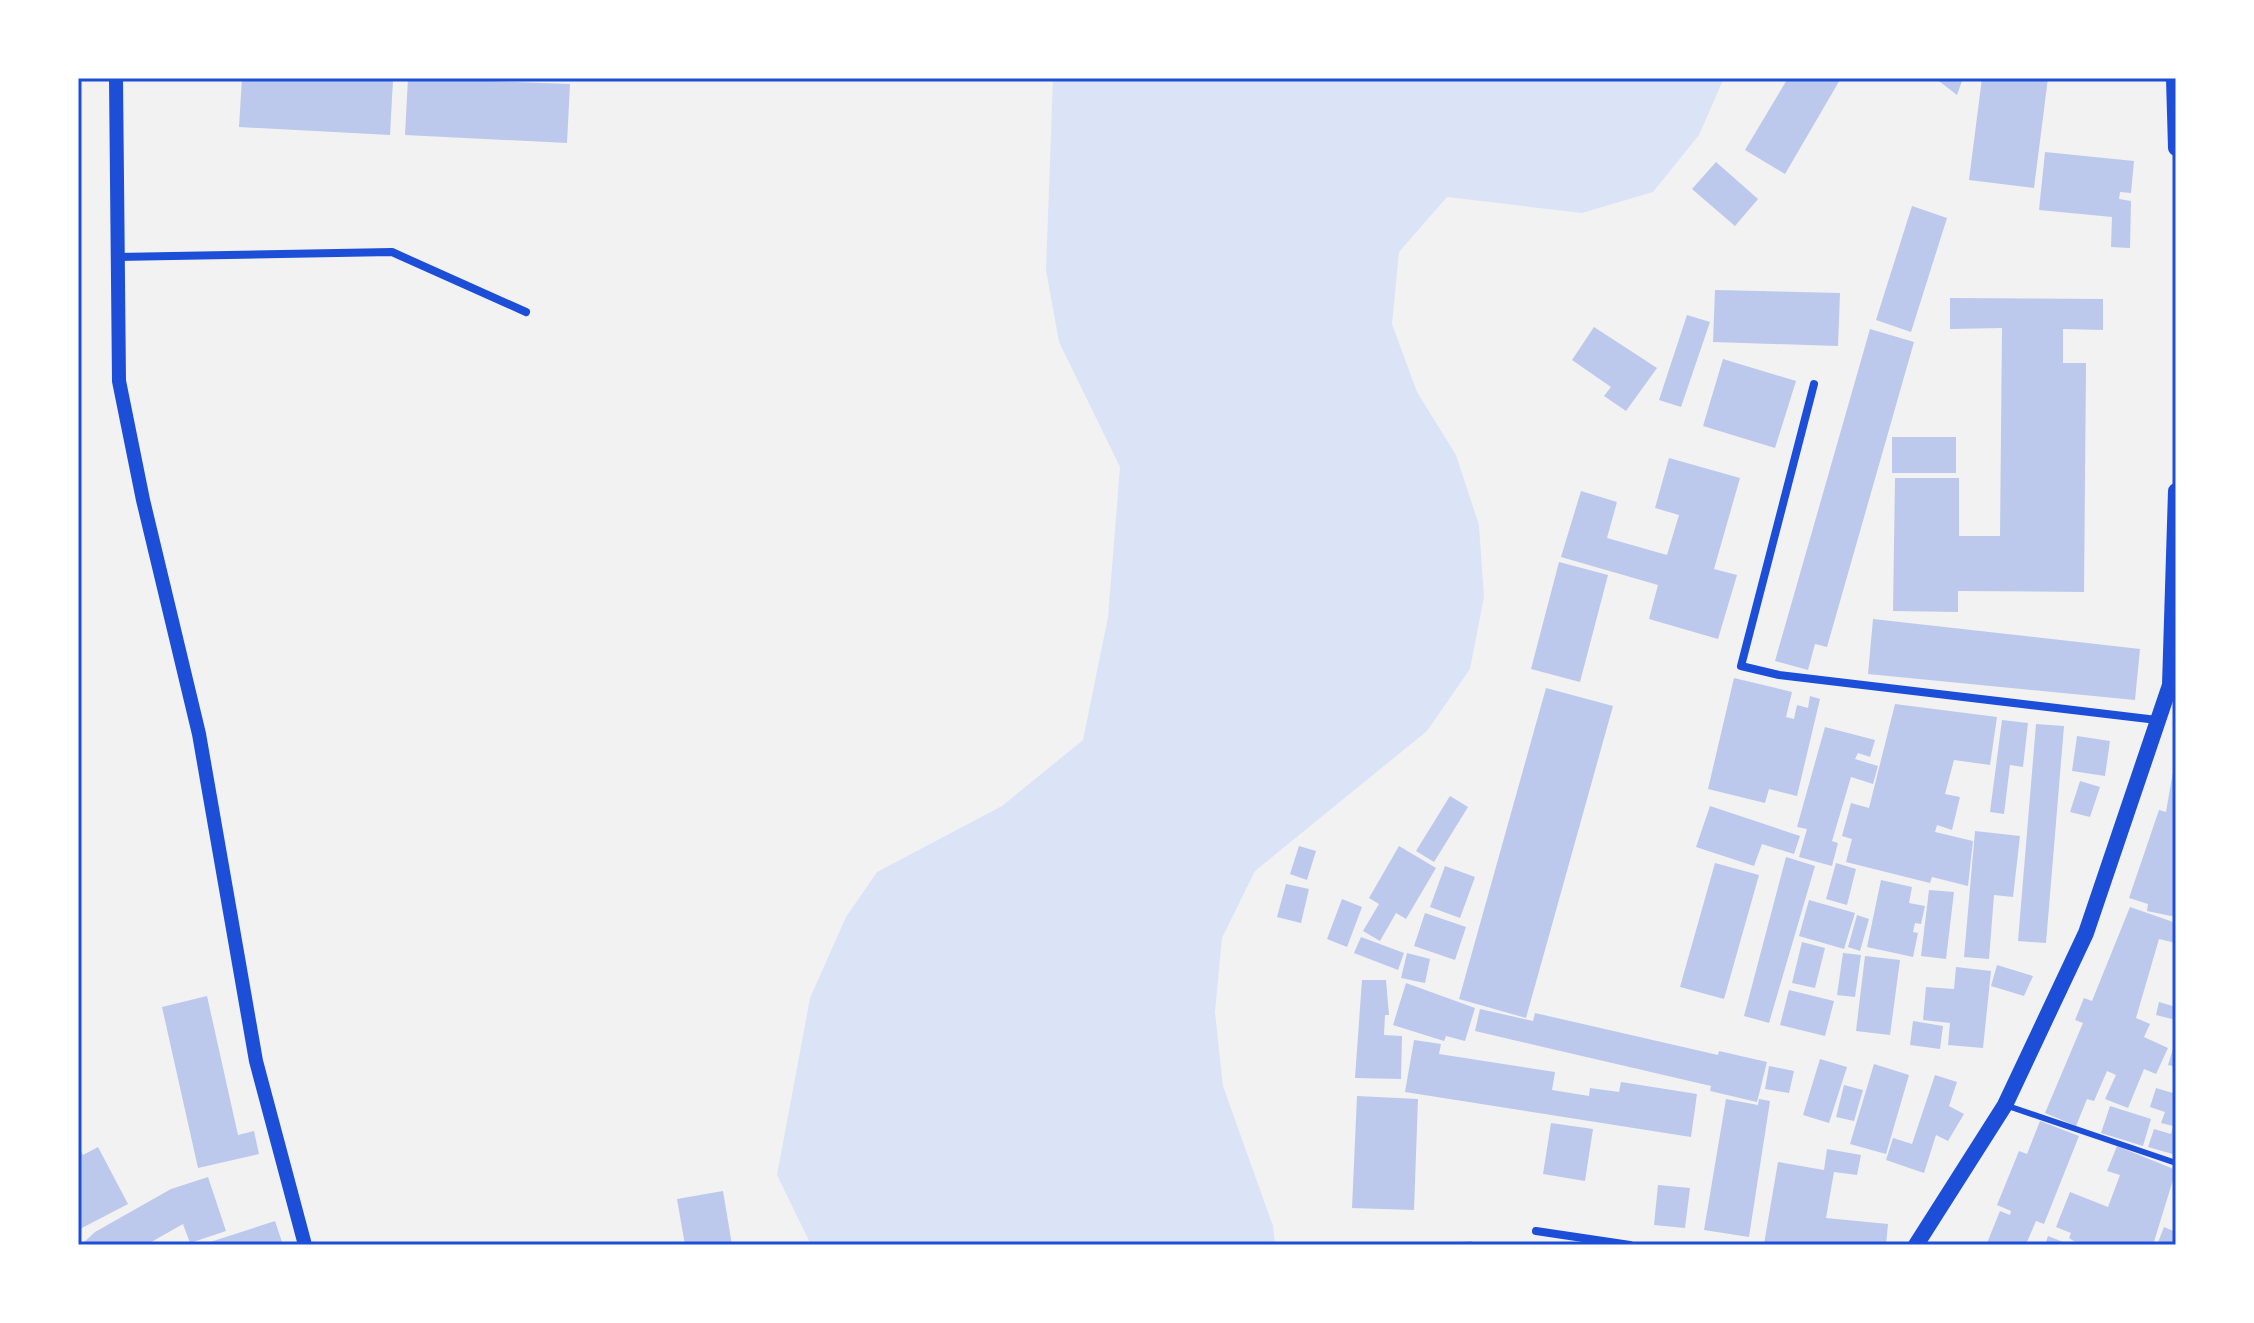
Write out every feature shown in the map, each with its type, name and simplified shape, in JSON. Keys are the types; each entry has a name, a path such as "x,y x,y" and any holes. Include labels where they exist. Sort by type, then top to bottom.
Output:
{"main road":[{"path":"2174,78 2176,148"},
{"path":"1916,1245 2005,1105 2086,933 2157,720 2173,685 2176,491"}],"street":[{"path":"116,78 119,381 143,500 199,734 256,1061 305,1245"},
{"path":"117,257 392,252 526,312"},
{"path":"1814,384 1741,666 1779,675 2157,720"},
{"path":"1536,1231 1630,1245"}],"lane":[{"path":"2005,1105 2176,1163"}],"shaded area":[{"path":"1053,78 1724,78 1699,135 1653,192 1582,213 1447,197 1399,252 1392,324 1417,392 1456,455 1479,525 1484,597 1470,669 1427,731 1255,871 1222,938 1215,1012 1223,1086 1273,1226 1275,1245 811,1245 777,1175 810,998 846,917 877,872 1002,806 1083,740 1108,617 1120,467 1059,342 1046,270"}],"building":[{"path":"242,78 393,80 390,135 239,127"},
{"path":"408,78 570,84 567,143 405,135"},
{"path":"1788,78 1841,78 1785,174 1745,150"},
{"path":"1935,78 1963,78 1957,95"},
{"path":"1982,78 2048,78 2034,188 1969,180"},
{"path":"2045,152 2134,161 2131,193 2120,192 2119,199 2131,201 2130,248 2111,247 2112,217 2039,210"},
{"path":"1716,162 1758,199 1735,226 1692,189"},
{"path":"1912,206 1947,218 1911,332 1876,320"},
{"path":"1715,290 1840,293 1838,346 1713,342"},
{"path":"1950,298 2103,299 2103,330 2063,329 2063,363 2086,363 2084,592 1958,591 1958,612 1893,611 1895,478 1959,478 1959,536 2000,536 2002,328 1950,329"},
{"path":"1687,315 1710,322 1681,407 1659,400"},
{"path":"1594,327 1657,368 1626,411 1604,396 1611,387 1572,360"},
{"path":"1870,329 1914,342 1827,647 1815,644 1808,670 1775,661"},
{"path":"1723,359 1796,381 1775,448 1703,426"},
{"path":"1892,437 1956,437 1956,473 1892,473"},
{"path":"1669,458 1740,478 1714,569 1737,575 1718,639 1649,619 1658,585 1561,557 1581,491 1617,502 1607,538 1667,555 1679,515 1655,508"},
{"path":"1559,562 1608,575 1580,682 1531,669"},
{"path":"1873,619 2140,649 2135,700 1868,674"},
{"path":"1734,678 1792,692 1786,717 1794,719 1797,705 1808,708 1810,696 1820,699 1797,796 1769,789 1765,803 1708,789"},
{"path":"1546,688 1613,706 1526,1018 1459,999"},
{"path":"1895,704 1997,717 1990,765 1954,760 1945,794 1960,797 1952,830 1937,825 1935,832 1973,841 1968,886 1932,877 1930,883 1846,862 1852,839 1842,836 1851,803 1869,808"},
{"path":"2002,720 2028,723 2023,767 2010,765 2004,814 1990,812"},
{"path":"2036,724 2064,726 2046,943 2018,941"},
{"path":"1825,727 1875,740 1870,757 1858,753 1855,759 1878,766 1873,784 1851,777 1832,841 1838,843 1832,866 1799,857 1807,829 1797,827"},
{"path":"2077,736 2110,741 2105,776 2072,771"},
{"path":"2174,766 2176,917 2147,911 2148,904 2129,898 2159,810 2166,812"},
{"path":"2080,781 2100,787 2090,817 2070,812"},
{"path":"1450,796 1468,807 1434,862 1416,851"},
{"path":"1710,806 1800,836 1794,854 1762,844 1754,866 1696,847"},
{"path":"1975,831 2020,836 2013,897 1994,895 1989,959 1964,957"},
{"path":"1299,846 1316,851 1307,880 1290,874"},
{"path":"1399,846 1436,868 1406,919 1396,913 1380,941 1363,931 1379,904 1369,898"},
{"path":"1786,857 1815,866 1769,1023 1744,1016"},
{"path":"1715,863 1759,875 1724,999 1680,987"},
{"path":"1836,863 1856,869 1847,905 1826,899"},
{"path":"1445,866 1475,877 1460,918 1430,907"},
{"path":"1881,880 1912,887 1909,903 1925,906 1921,924 1915,923 1913,932 1918,933 1913,957 1867,947"},
{"path":"1286,884 1309,889 1301,923 1277,917"},
{"path":"1929,890 1954,892 1946,959 1921,956"},
{"path":"1342,899 1362,907 1347,947 1327,939"},
{"path":"1809,900 1855,913 1844,949 1799,936"},
{"path":"2130,907 2176,923 2176,943 2159,939 2136,1018 2150,1024 2144,1037 2168,1048 2156,1074 2144,1069 2128,1108 2105,1099 2116,1075 2107,1071 2094,1101 2087,1099 2076,1126 2045,1113 2083,1023 2075,1020 2084,998 2092,1001"},
{"path":"1425,913 1466,927 1455,960 1414,946"},
{"path":"1857,915 1869,919 1860,951 1848,947"},
{"path":"1361,937 1404,953 1398,970 1354,953"},
{"path":"1802,942 1825,948 1815,988 1792,983"},
{"path":"1407,953 1430,959 1425,983 1401,978"},
{"path":"1843,953 1861,955 1855,997 1837,995"},
{"path":"1865,956 1900,960 1890,1035 1856,1031"},
{"path":"1997,965 2033,976 2024,996 1991,986"},
{"path":"1956,967 1991,971 1983,1048 1948,1045 1950,1023 1923,1020 1926,987 1954,989"},
{"path":"1362,980 1386,980 1389,1015 1385,1015 1384,1035 1402,1036 1401,1079 1355,1078"},
{"path":"1406,983 1475,1008 1465,1041 1446,1036 1444,1041 1393,1025"},
{"path":"1789,990 1834,1001 1825,1036 1780,1025"},
{"path":"207,996 238,1135 254,1131 259,1154 198,1168 162,1007"},
{"path":"2159,1002 2176,1007 2176,1020 2156,1015"},
{"path":"1480,1009 1533,1021 1535,1013 1718,1055 1719,1051 1767,1062 1757,1102 1710,1091 1711,1086 1475,1031"},
{"path":"1913,1021 1943,1026 1940,1049 1910,1045"},
{"path":"2176,1039 2176,1067 2168,1065"},
{"path":"1414,1040 1441,1044 1439,1054 1555,1072 1552,1090 1589,1096 1590,1088 1619,1092 1621,1082 1697,1094 1691,1137 1405,1092"},
{"path":"1820,1059 1847,1067 1829,1123 1803,1115"},
{"path":"1874,1064 1909,1075 1886,1154 1850,1144"},
{"path":"1769,1066 1794,1071 1789,1093 1765,1089"},
{"path":"1935,1075 1957,1082 1949,1106 1964,1114 1948,1141 1936,1135 1924,1173 1886,1160 1893,1138 1912,1144"},
{"path":"1844,1085 1863,1090 1854,1121 1836,1117"},
{"path":"2156,1088 2176,1094 2176,1155 2148,1147 2154,1129 2171,1134 2173,1126 2161,1123 2165,1112 2150,1107"},
{"path":"1357,1096 1418,1099 1414,1210 1352,1208"},
{"path":"1726,1099 1758,1105 1759,1099 1770,1101 1749,1237 1704,1230"},
{"path":"2110,1106 2151,1119 2143,1146 2101,1133"},
{"path":"2040,1121 2079,1136 2044,1224 2036,1221 2027,1242 2033,1245 1987,1243 2000,1211 2010,1215 2011,1211 1997,1205 2019,1151 2027,1154"},
{"path":"1551,1123 1593,1129 1585,1181 1543,1174"},
{"path":"78,1145 83,1155 98,1147 128,1204 78,1230"},
{"path":"2117,1146 2176,1170 2153,1245 2080,1245 2069,1238 2071,1233 2056,1227 2070,1192 2108,1207 2120,1175 2107,1171"},
{"path":"1827,1149 1861,1155 1857,1175 1834,1172 1826,1218 1888,1224 1886,1245 1764,1244 1778,1162 1824,1170"},
{"path":"208,1177 226,1231 190,1243 183,1224 146,1245 81,1245 95,1232 171,1189"},
{"path":"1658,1185 1690,1188 1685,1228 1654,1225"},
{"path":"723,1191 732,1245 685,1245 677,1199"},
{"path":"275,1221 283,1245 204,1245 204,1244"},
{"path":"2164,1227 2176,1232 2176,1245 2157,1245"},
{"path":"2048,1236 2071,1245 2045,1245"},
{"path":"1472,1241 1472,1245 1449,1245 1449,1243"}]}
